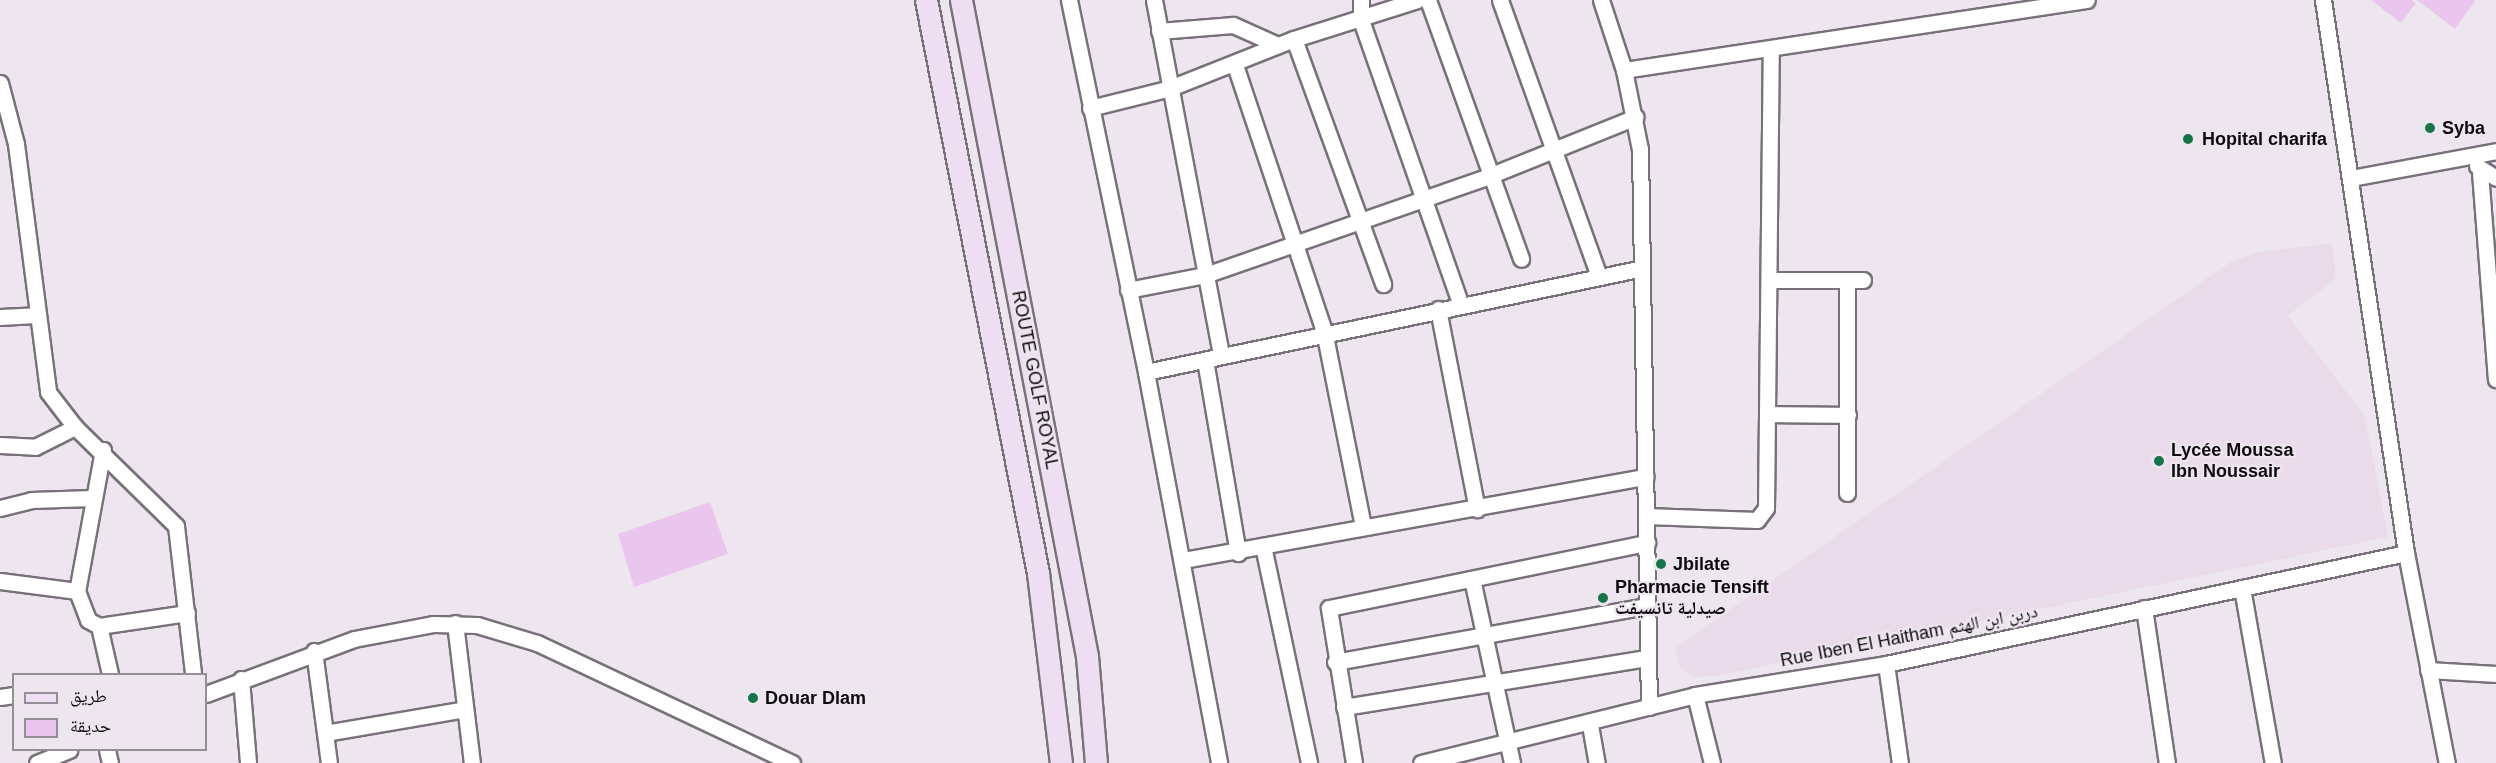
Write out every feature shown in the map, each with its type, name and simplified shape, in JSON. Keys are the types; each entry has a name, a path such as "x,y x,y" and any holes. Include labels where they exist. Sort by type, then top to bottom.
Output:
{"street":[{"name":"ROUTE GOLF ROYAL","path":"926,0 1038,573 1061,763"},
{"name":"ROUTE GOLF ROYAL","path":"961,0 1087,656 1096,763"},
{"path":"1069,0 1183,560 1219,763"},
{"path":"1154,0 1221,356"},
{"path":"1361,0 1361,20 1427,197 1461,305"},
{"path":"1090,108 1170,88 1235,65 1294,39 1361,20 1417,0"},
{"path":"1428,0 1489,176 1521,260"},
{"path":"1500,0 1599,277"},
{"path":"1601,0 1624,70 1636,117 1638,269 1646,477 1649,707"},
{"path":"1624,70 1771,50 2087,0"},
{"path":"2323,0 2406,553 2447,763"},
{"path":"1159,31 1233,25 1278,45"},
{"path":"1294,39 1383,284"},
{"path":"1646,516 1763,517 1768,414 1771,50"},
{"path":"1235,65 1324,331 1363,527"},
{"path":"0,83 48,392 75,427 103,450 176,526 193,673"},
{"path":"1128,290 1205,275 1489,176 1636,117"},
{"path":"2351,178 2496,151"},
{"path":"2472,155 2480,172 2496,379"},
{"path":"2480,172 2496,178"},
{"path":"1146,372 1324,331 1638,269"},
{"path":"1770,280 1863,280"},
{"path":"1847,280 1848,494"},
{"path":"1438,309 1477,509"},
{"path":"0,317 36,315"},
{"path":"1204,360 1238,552"},
{"path":"1768,414 1848,415"},
{"path":"0,445 35,447 75,427"},
{"path":"103,450 92,498 77,591 90,623 99,626 187,613"},
{"path":"1183,560 1238,552 1363,527 1477,509 1646,477"},
{"path":"0,508 31,500 92,498"},
{"path":"1354,763 1335,662 1329,608 1647,543"},
{"path":"1263,546 1309,763"},
{"name":"Rue Iben El Haitham دربن ابن الهثم","path":"1421,763 1590,725 1695,695 1886,664 2406,553"},
{"path":"1472,579 1512,763"},
{"path":"0,581 77,591"},
{"path":"2242,588 2273,763"},
{"path":"1335,662 1647,606"},
{"path":"2144,608 2167,763"},
{"path":"455,623 472,763"},
{"path":"207,694 314,651 404,628 455,623 537,644 792,763"},
{"path":"99,626 110,673"},
{"path":"314,651 329,763"},
{"path":"1344,707 1494,685 1648,658"},
{"path":"1886,664 1900,763"},
{"path":"2428,670 2496,674"},
{"path":"241,680 248,763"},
{"path":"1695,695 1712,763"},
{"path":"325,733 465,709"},
{"path":"1590,725 1597,763"},
{"path":"37,763 67,751"}],"shaded area":[{"name":"Lycée Moussa Ibn Noussair","path":"2332,243 2336,278 2288,316 2365,416 2388,537 1716,676 1692,677 1680,667 1675,648 2229,263 2254,253"}],"green space":[{"path":"2371,0 2412,0 2416,3 2401,23"},
{"path":"2417,0 2476,0 2455,29"},
{"path":"710,502 728,554 634,587 618,534"}],"place":[{"name":"Syba","path":"2430,128"},
{"name":"Hopital charifa","path":"2188,139"},
{"name":"Lycée Moussa Ibn Noussair","path":"2159,461"},
{"name":"Jbilate","path":"1661,564"},
{"name":"Pharmacie Tensift صيدلية تانسيفت","path":"1603,598"},
{"name":"Douar Dlam","path":"753,698"}]}
